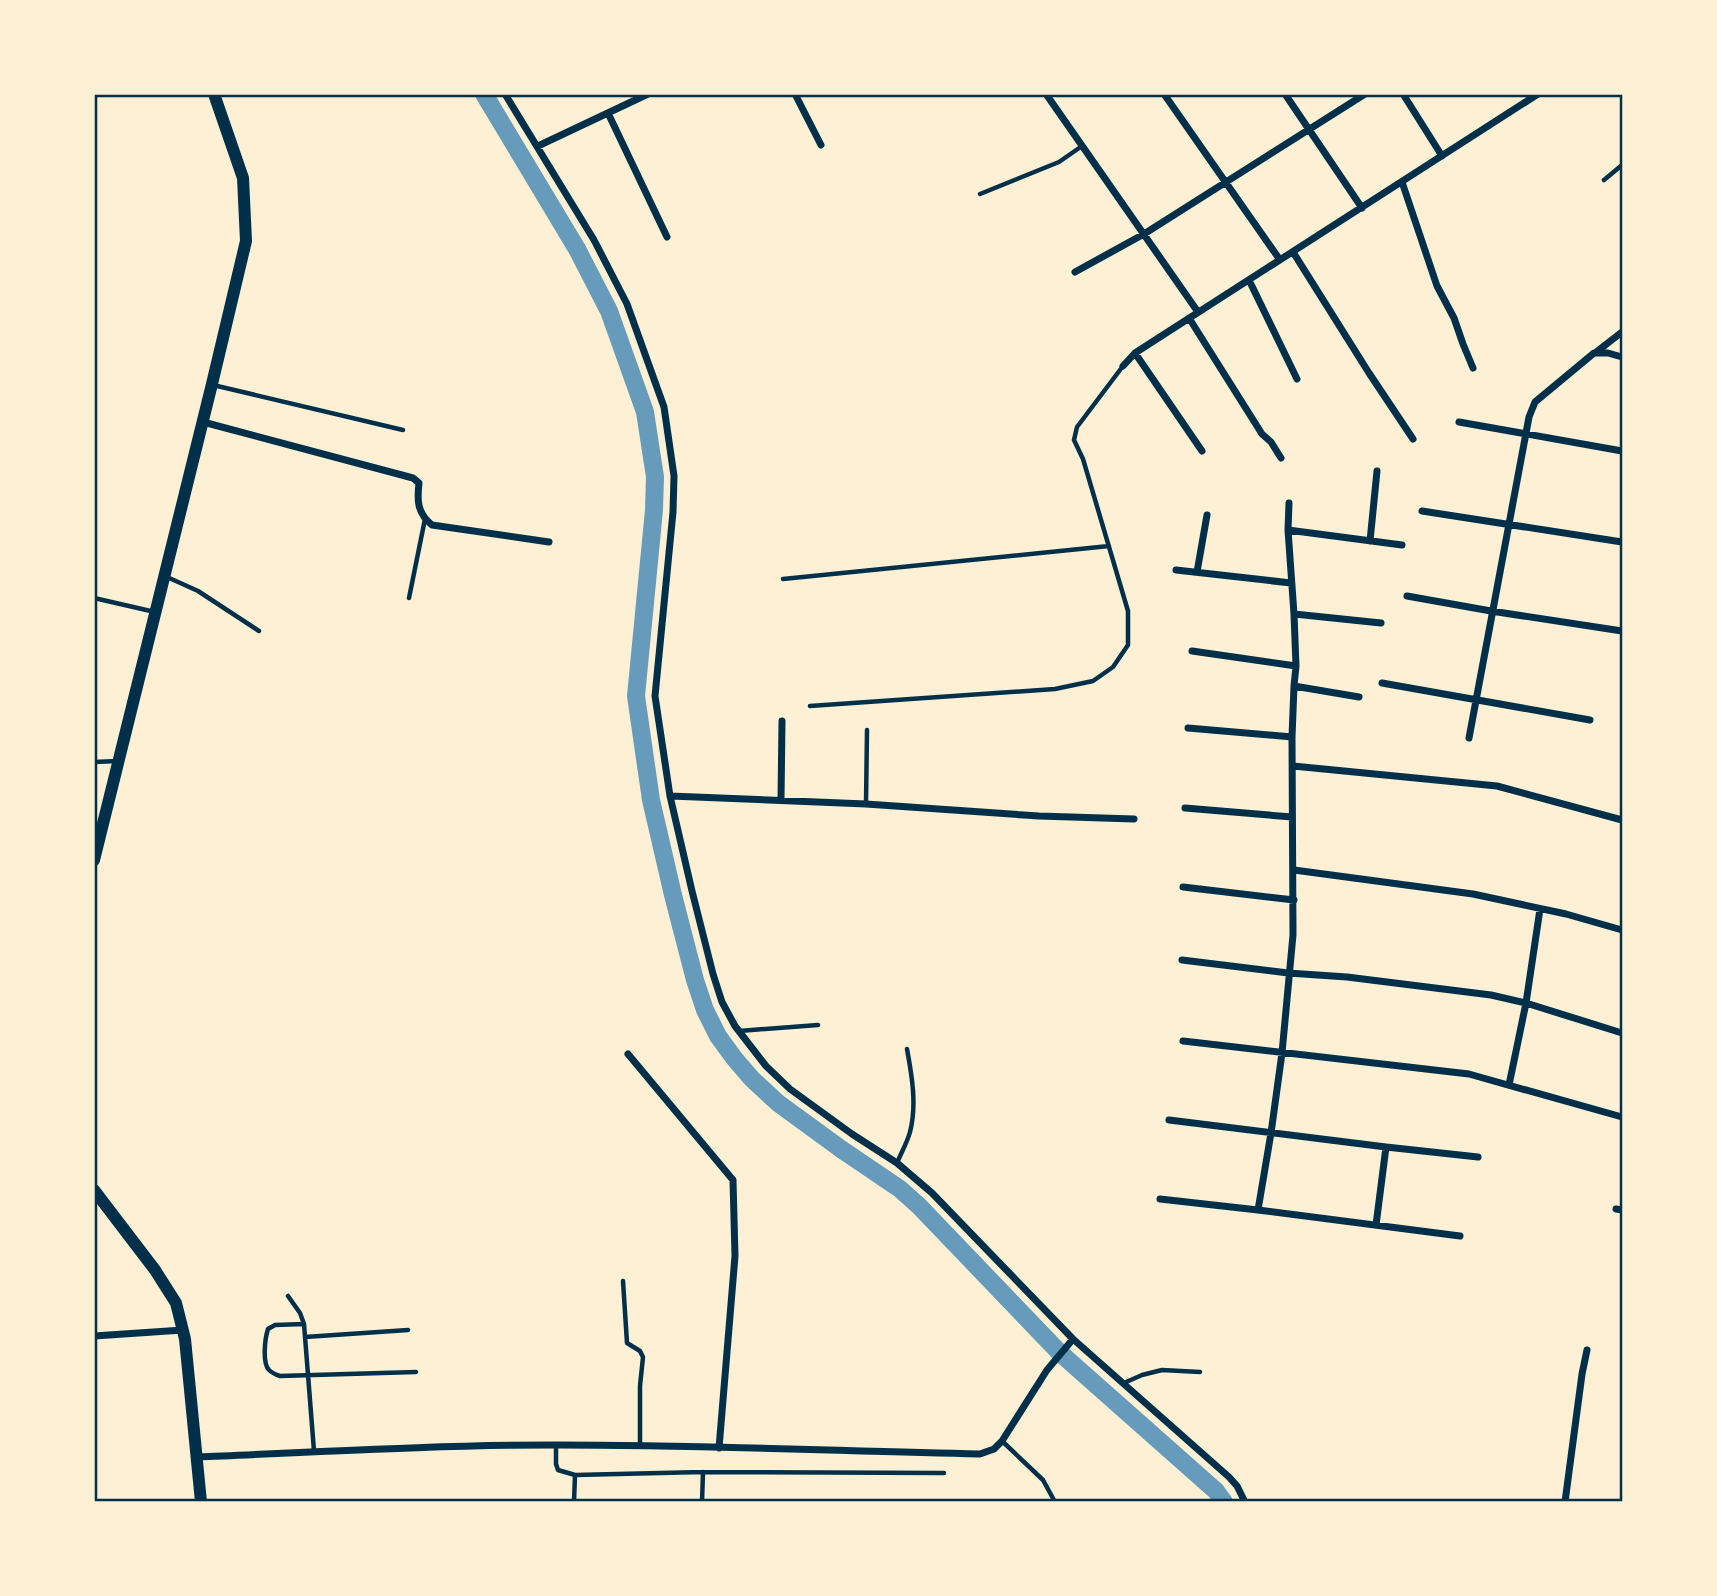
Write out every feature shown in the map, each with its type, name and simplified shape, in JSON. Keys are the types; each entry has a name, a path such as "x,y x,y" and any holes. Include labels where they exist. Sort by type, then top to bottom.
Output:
{"street":[{"path":"94,860 246,241 243,178 214,94"},
{"path":"505,94 594,240 627,304 664,407 674,476 673,512 655,696 670,796 722,1002 738,1031 766,1066 790,1089 897,1163 932,1193 1073,1339 1229,1477 1245,1502"},
{"path":"538,146 648,94"},
{"path":"795,94 821,145"},
{"path":"1045,94 1199,312"},
{"path":"1164,94 1280,260"},
{"path":"1284,94 1362,208"},
{"path":"1075,272 1144,234 1365,94"},
{"path":"1403,94 1442,156"},
{"path":"1123,366 1135,353 1538,94"},
{"path":"608,113 667,237"},
{"path":"1402,181 1437,286 1454,318 1473,368"},
{"path":"1293,251 1413,439"},
{"path":"1249,280 1297,379"},
{"path":"1189,318 1262,433 1281,458"},
{"path":"1469,738 1529,417 1535,402 1622,332"},
{"path":"1135,353 1202,451"},
{"path":"1594,353 1622,357"},
{"path":"203,422 413,478 419,483 417,500 425,519 432,524 549,542"},
{"path":"1459,422 1622,451"},
{"path":"1370,541 1377,471"},
{"path":"1258,1210 1282,1053 1293,935 1292,737 1296,666 1288,530 1289,503"},
{"path":"1422,511 1622,542"},
{"path":"1197,572 1207,515"},
{"path":"1288,530 1402,545"},
{"path":"1176,570 1291,583"},
{"path":"1407,596 1622,631"},
{"path":"1294,614 1381,623"},
{"path":"1192,651 1296,666"},
{"path":"1382,683 1590,720"},
{"path":"1294,686 1359,697"},
{"path":"781,800 782,721"},
{"path":"1188,728 1292,737"},
{"path":"1293,766 1497,786 1622,820"},
{"path":"670,796 866,804 1134,820"},
{"path":"1185,808 1292,817"},
{"path":"1294,870 1473,894 1566,914 1622,930"},
{"path":"1183,887 1294,900"},
{"path":"1509,1085 1541,909"},
{"path":"1182,960 1289,973 1347,976 1491,995 1622,1033"},
{"path":"1183,1041 1469,1074 1622,1117"},
{"path":"628,1054 733,1180 735,1256 719,1448"},
{"path":"1169,1120 1478,1157"},
{"path":"1376,1225 1386,1147"},
{"path":"94,1190 155,1270 176,1303 186,1339 201,1502"},
{"path":"1160,1199 1460,1236"},
{"path":"94,1336 183,1330"},
{"path":"197,1457 556,1445 980,1454 994,1449 1002,1441 1047,1370 1073,1339"},
{"path":"1565,1502 1587,1350"}],"lane":[{"path":"980,194 1059,162 1082,146"},
{"path":"1604,180 1622,165"},
{"path":"810,706 1055,689 1093,681 1112,667 1128,645 1128,611 1083,459 1074,440 1077,427 1123,366"},
{"path":"212,384 403,430"},
{"path":"409,598 425,519"},
{"path":"783,579 1109,546"},
{"path":"165,576 198,591 259,631"},
{"path":"94,598 156,612"},
{"path":"866,804 867,730"},
{"path":"94,762 119,761"},
{"path":"738,1031 818,1025"},
{"path":"897,1163 910,1133 913,1108 913,1087 907,1049"},
{"path":"623,1281 627,1343 640,1351 643,1357 640,1445"},
{"path":"288,1296 304,1324 314,1452"},
{"path":"304,1324 275,1325 268,1329 265,1338 265,1364 270,1371 279,1376 416,1372"},
{"path":"306,1337 408,1330"},
{"path":"1123,1383 1162,1370 1200,1372"},
{"path":"1002,1441 1043,1480 1055,1502"},
{"path":"556,1445 558,1470 575,1475 703,1472 944,1473"},
{"path":"702,1502 703,1472"},
{"path":"574,1502 575,1475"}],"waterway":[{"path":"484,94 577,249 609,311 645,412 655,477 654,510 636,696 651,800 673,895 695,980 705,1010 718,1036 752,1079 778,1103 900,1189 919,1206 1059,1352 1216,1491 1224,1502"}]}
